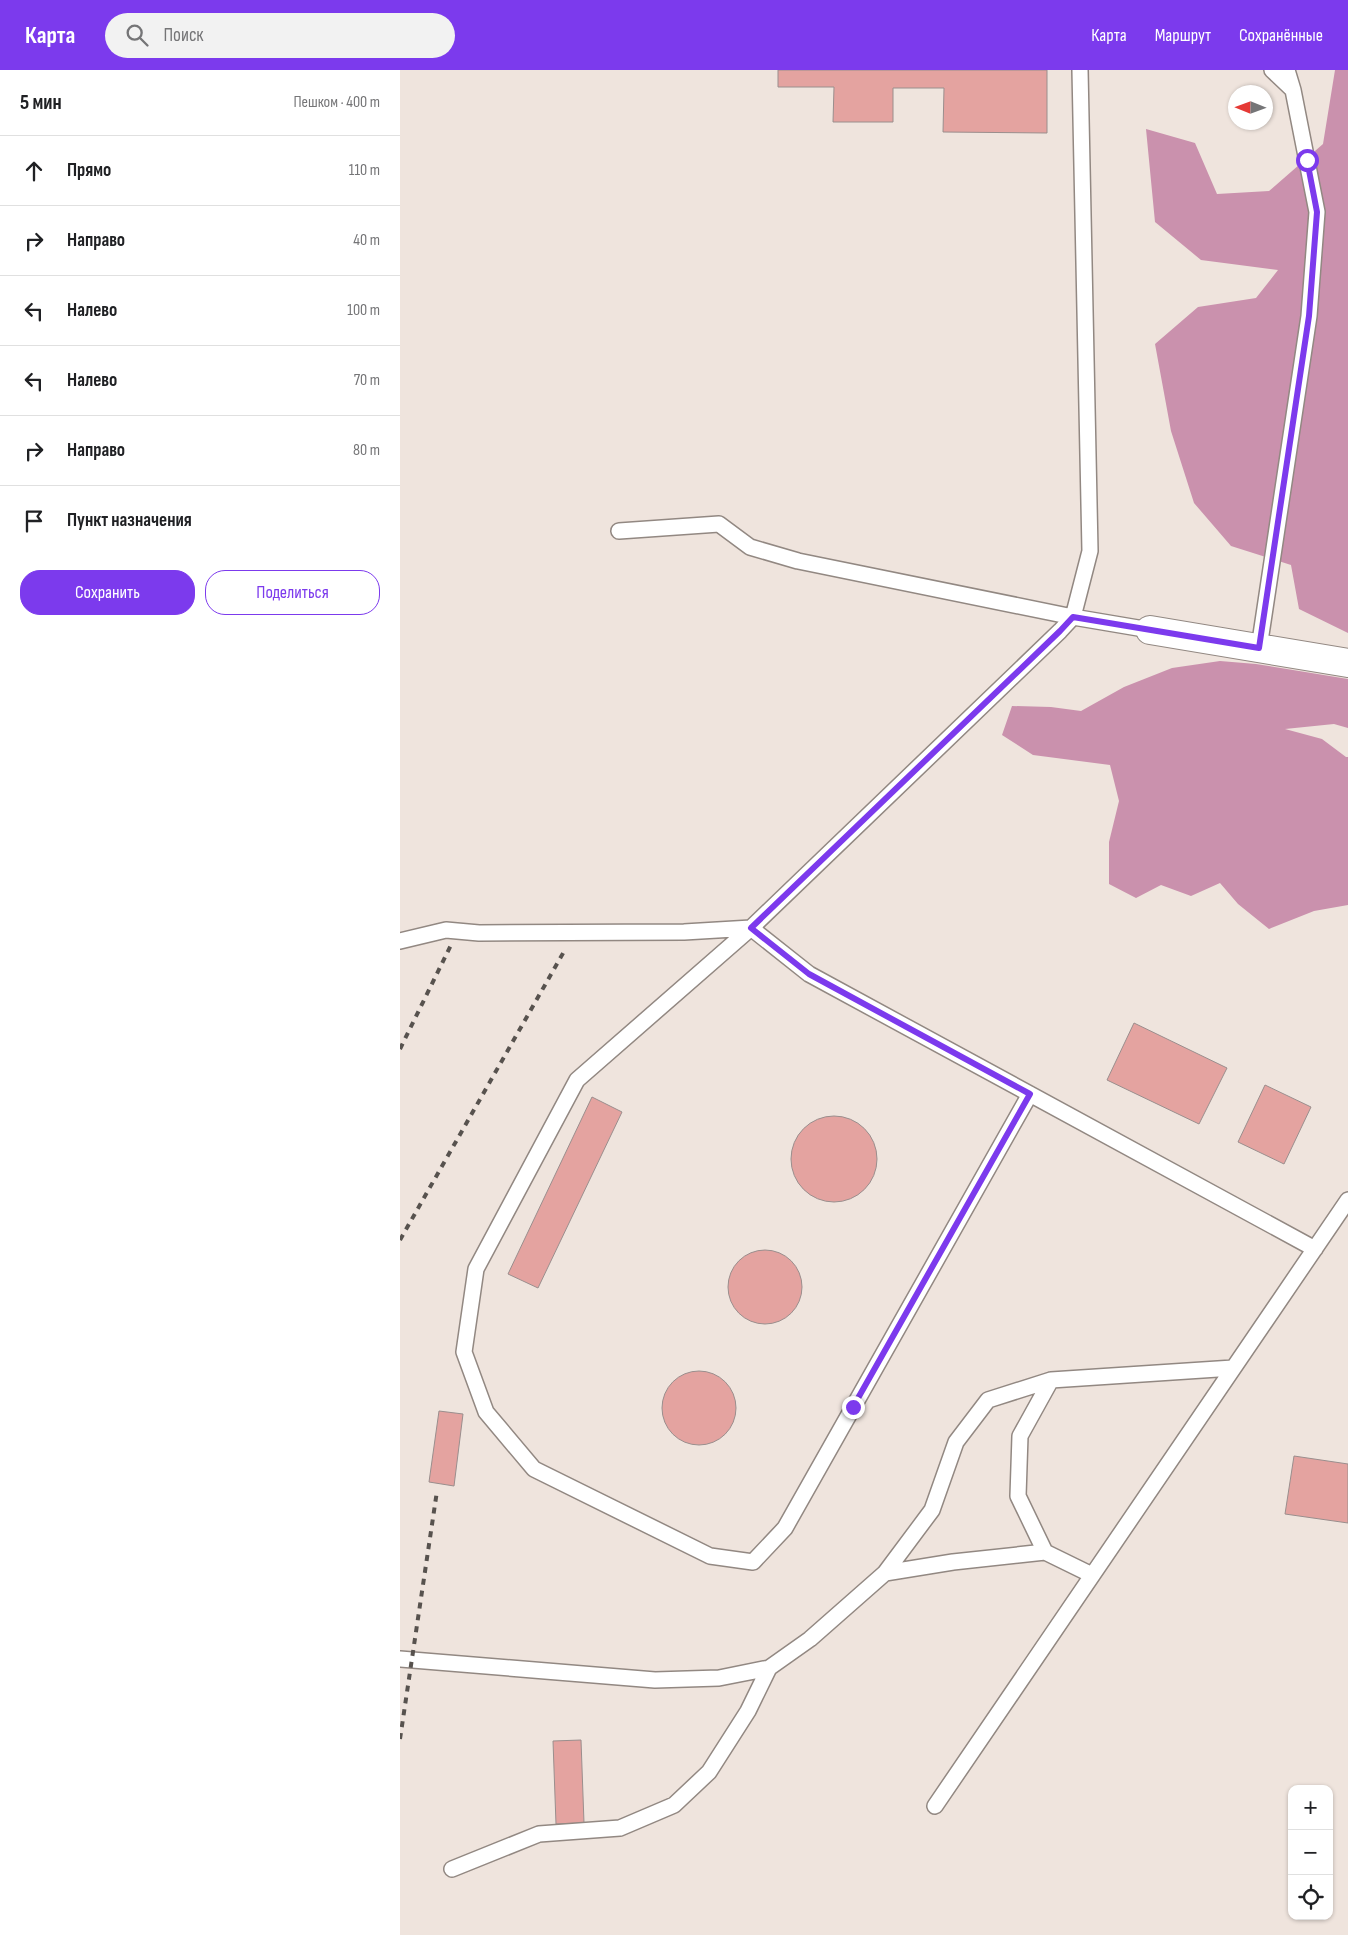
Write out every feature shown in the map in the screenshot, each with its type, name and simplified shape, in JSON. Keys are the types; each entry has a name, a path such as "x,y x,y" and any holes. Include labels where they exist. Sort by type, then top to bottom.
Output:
{"street":[{"path":"1150,630 1348,663"}],"lane":[{"path":"1030,1094 785,1528 753,1562 710,1556 534,1468 486,1412 464,1352 476,1269 577,1080 751,928 1073,617 1090,551 1080,70"},
{"path":"1272,70 1293,90"},
{"path":"1259,648 1309,316 1317,212 1293,90 1287,70"},
{"path":"619,531 719,524 750,547 798,561 1073,617 1150,630"},
{"path":"400,941 446,930 479,933 674,932 751,928 809,974 1315,1249"},
{"path":"935,1806 1348,1200"},
{"path":"400,1659 655,1680 719,1678 769,1668 810,1639 885,1573 932,1510 956,1442 988,1400 1051,1380 1233,1368"},
{"path":"1045,1552 1018,1496 1020,1436 1051,1380"},
{"path":"885,1573 953,1562 1045,1552 1092,1575"},
{"path":"452,1869 539,1834 620,1828 674,1806 709,1772 748,1712 769,1668"}],"shaded area":[{"path":"1335,70 1348,70 1348,633 1299,609 1291,565 1231,546 1194,503 1171,431 1155,344 1198,307 1256,298 1278,270 1201,260 1155,222 1146,129 1195,143 1217,194 1269,191 1323,144"},
{"path":"1220,661 1256,664 1348,679 1348,728 1334,724 1285,729 1322,739 1348,757 1348,905 1314,911 1269,929 1238,904 1220,883 1191,896 1161,885 1136,898 1109,884 1109,842 1119,801 1110,765 1033,755 1002,735 1012,706 1051,707 1081,711 1124,687 1172,668"}],"building":[{"path":"778,70 1047,70 1047,133 943,132 944,88 893,88 893,122 833,122 834,87 778,87"},
{"path":"1134,1023 1227,1068 1199,1124 1107,1080"},
{"path":"1265,1085 1311,1107 1284,1164 1238,1142"},
{"path":"592,1097 622,1112 538,1288 508,1274"},
{"path":"834,1116 850,1119 858,1123 870,1135 874,1143 877,1159 874,1175 870,1183 858,1195 850,1199 834,1202 818,1199 810,1195 798,1183 794,1175 791,1159 794,1143 798,1135 810,1123 818,1119"},
{"path":"765,1250 779,1253 791,1261 799,1273 802,1287 799,1301 791,1313 779,1321 765,1324 751,1321 739,1313 731,1301 728,1287 731,1273 739,1261 751,1253"},
{"path":"699,1371 713,1374 725,1382 733,1394 736,1408 733,1422 725,1434 713,1442 699,1445 685,1442 673,1434 665,1422 662,1408 665,1394 673,1382 685,1374"},
{"path":"439,1411 463,1414 454,1486 429,1482"},
{"path":"1294,1456 1348,1464 1348,1523 1285,1514"},
{"path":"581,1740 584,1823 556,1824 553,1741"}],"railway":[{"path":"400,1049 451,945"},
{"path":"400,1240 566,948"},
{"path":"400,1739 437,1491"}],"route":[{"path":"853,1407 1030,1094 809,974 751,928 1073,617 1259,648 1309,316 1317,212 1307,160"}]}
